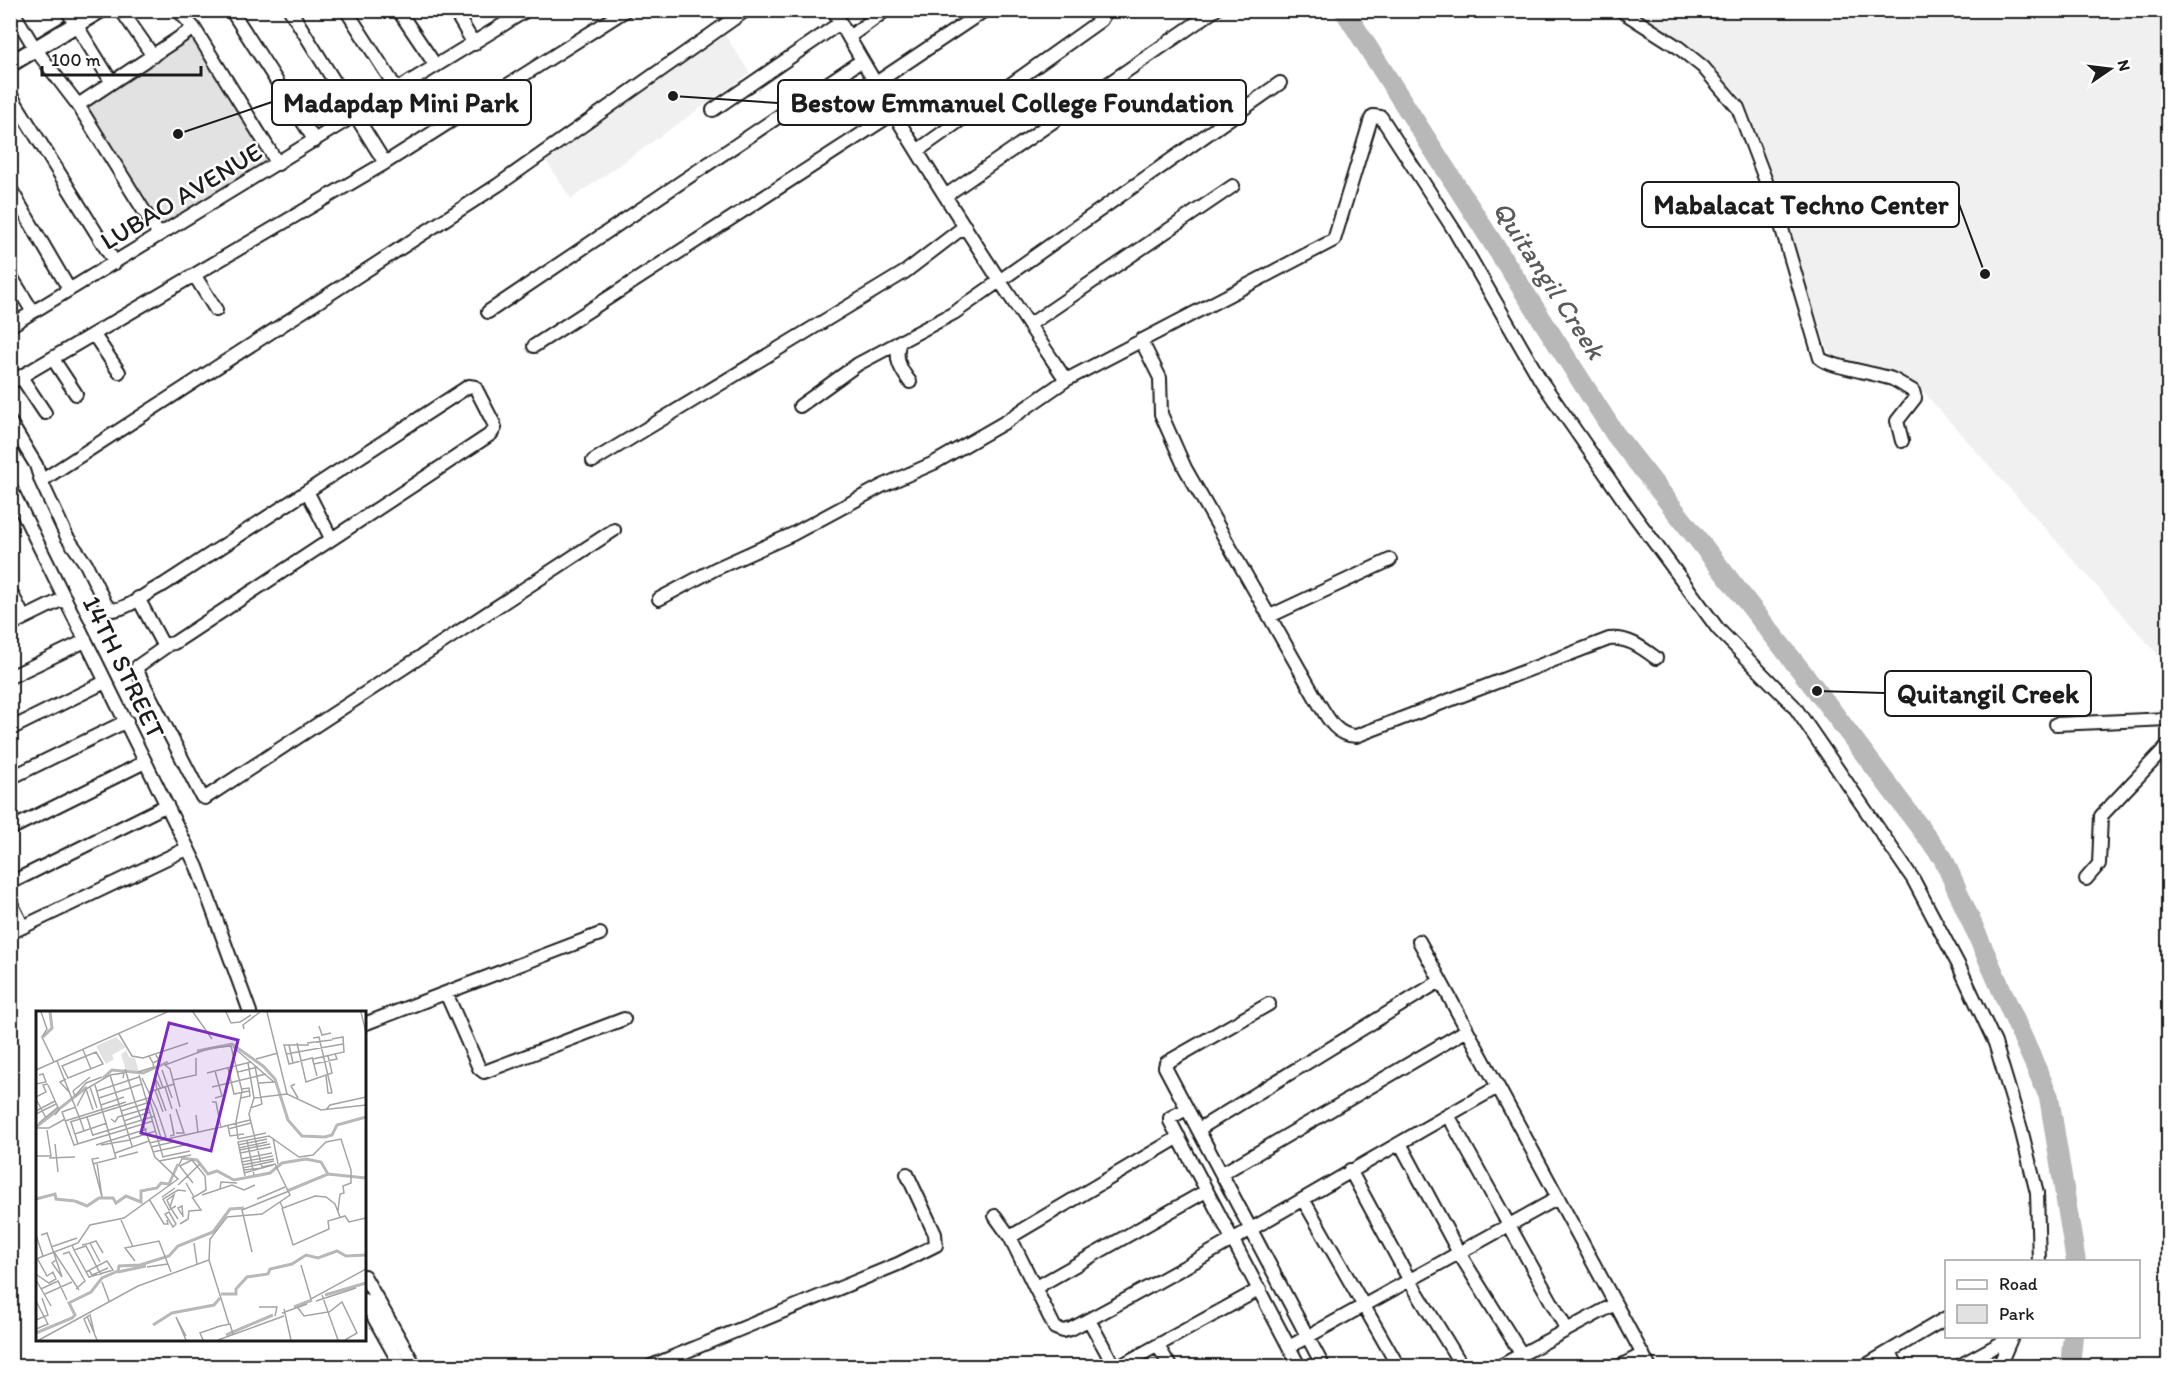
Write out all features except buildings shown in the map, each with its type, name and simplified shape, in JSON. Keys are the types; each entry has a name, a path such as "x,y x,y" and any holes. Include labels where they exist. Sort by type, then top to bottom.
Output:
{"main road":[{"path":"10,64 100,10"}],"street":[{"path":"12,10 36,50 78,105 159,235"},
{"path":"66,10 111,81"},
{"path":"121,10 153,56"},
{"path":"178,10 194,28 278,164"},
{"path":"231,10 315,141"},
{"path":"290,10 385,163"},
{"path":"346,10 398,91"},
{"path":"398,10 436,66"},
{"path":"454,10 474,44"},
{"name":"LUBAO AVENUE","path":"10,326 474,44 511,14 527,10"},
{"path":"45,413 16,380 385,163 626,10"},
{"path":"41,481 498,185 727,16 746,10"},
{"path":"833,10 861,61 945,196 1066,380"},
{"path":"849,37 886,10"},
{"path":"876,83 985,10"},
{"path":"917,151 1101,20 1107,10"},
{"path":"945,196 1215,10"},
{"path":"1620,10 1678,47 1703,67 1738,108 1784,233 1820,358 1834,365 1857,369 1892,380 1913,390 1915,398 1897,421 1902,441"},
{"path":"712,110 840,23"},
{"path":"78,105 194,28"},
{"path":"488,312 861,61"},
{"path":"800,406 858,364 954,313 1280,83"},
{"path":"10,94 115,263"},
{"path":"534,346 894,113"},
{"path":"659,599 724,565 793,534 882,486 934,463 1007,422 1066,380 1335,240 1371,119 1373,116 1381,117 1454,230 1540,381 1711,621 1794,706 1913,879 1958,964 1995,1042 2037,1193 2039,1260"},
{"path":"1029,325 1233,186"},
{"path":"10,188 69,289"},
{"path":"593,461 905,272 965,226"},
{"path":"10,275 33,312"},
{"path":"195,276 216,310"},
{"path":"94,335 119,372"},
{"path":"1141,340 1160,378 1161,414 1185,468 1330,722 1345,734 1350,736 1609,639 1620,637 1638,644 1656,658"},
{"path":"900,341 897,354 900,368 910,382"},
{"path":"53,359 76,394"},
{"path":"10,422 36,465 41,481 68,537 86,564 106,605 113,610 123,609 163,585 469,386 475,387 494,424 494,431 138,666 137,671 202,797 205,798 614,530"},
{"name":"14TH STREET","path":"10,487 197,867 250,1011"},
{"path":"307,491 331,538"},
{"path":"1270,616 1389,560"},
{"path":"10,590 24,618"},
{"path":"10,625 65,598"},
{"path":"138,598 163,645 168,645"},
{"path":"10,677 85,640"},
{"path":"10,729 105,682"},
{"path":"2056,724 2169,719"},
{"path":"10,778 127,722"},
{"path":"2086,879 2099,864 2101,816 2169,745"},
{"path":"10,829 145,762"},
{"path":"10,883 167,806"},
{"path":"10,933 188,848"},
{"path":"10,901 23,927"},
{"path":"366,1023 600,934"},
{"path":"1419,941 1496,1088 1649,1366"},
{"path":"1199,1129 1440,981"},
{"path":"446,993 479,1068 484,1072 624,1019"},
{"path":"1269,1004 1166,1063 1166,1071 1223,1173 1250,1230 1323,1366"},
{"path":"1223,1173 1467,1030"},
{"path":"995,1216 1010,1237 1055,1328 1071,1329 1233,1241 1350,1170 1496,1088"},
{"path":"1186,1109 1170,1119 1299,1366"},
{"path":"1448,1115 1567,1330"},
{"path":"1010,1237 1179,1137"},
{"path":"1400,1143 1460,1253 1522,1355"},
{"path":"1350,1170 1410,1281 1462,1366"},
{"path":"651,1366 898,1264 936,1245 935,1234 907,1174"},
{"path":"1035,1288 1206,1191"},
{"path":"1289,1347 1364,1308 1558,1198"},
{"path":"1303,1199 1398,1366"},
{"path":"366,1280 395,1342 401,1366"},
{"path":"1120,1366 1260,1289"},
{"path":"366,1303 415,1366"},
{"path":"1500,1366 1615,1304"},
{"path":"1865,1366 1945,1319"},
{"path":"1089,1320 1114,1366"},
{"path":"1959,1366 2010,1338"},
{"path":"1999,1366 2012,1338"},
{"path":"1158,1346 1170,1366"},
{"path":"1890,1352 1898,1366"},
{"path":"1620,1366 1643,1354"}],"shaded area":[{"path":"1637,11 2168,11 2168,666 1920,388 1830,355 1740,95"},
{"path":"721,29 750,73 571,199 543,156"}],"green space":[{"path":"194,28 278,164 159,235 78,105"}],"waterway":[{"name":"Quitangil Creek","path":"1344,10 1615,434 1817,691 1943,858 2049,1097 2076,1260"},
{"name":"Quitangil Creek","path":"2070,1366 2073,1338"}],"place":[{"name":"Bestow Emmanuel College Foundation","path":"673,96"},
{"name":"Madapdap Mini Park","path":"178,134"},
{"name":"Mabalacat Techno Center","path":"1985,274"},
{"name":"Quitangil Creek","path":"1817,691"}]}
